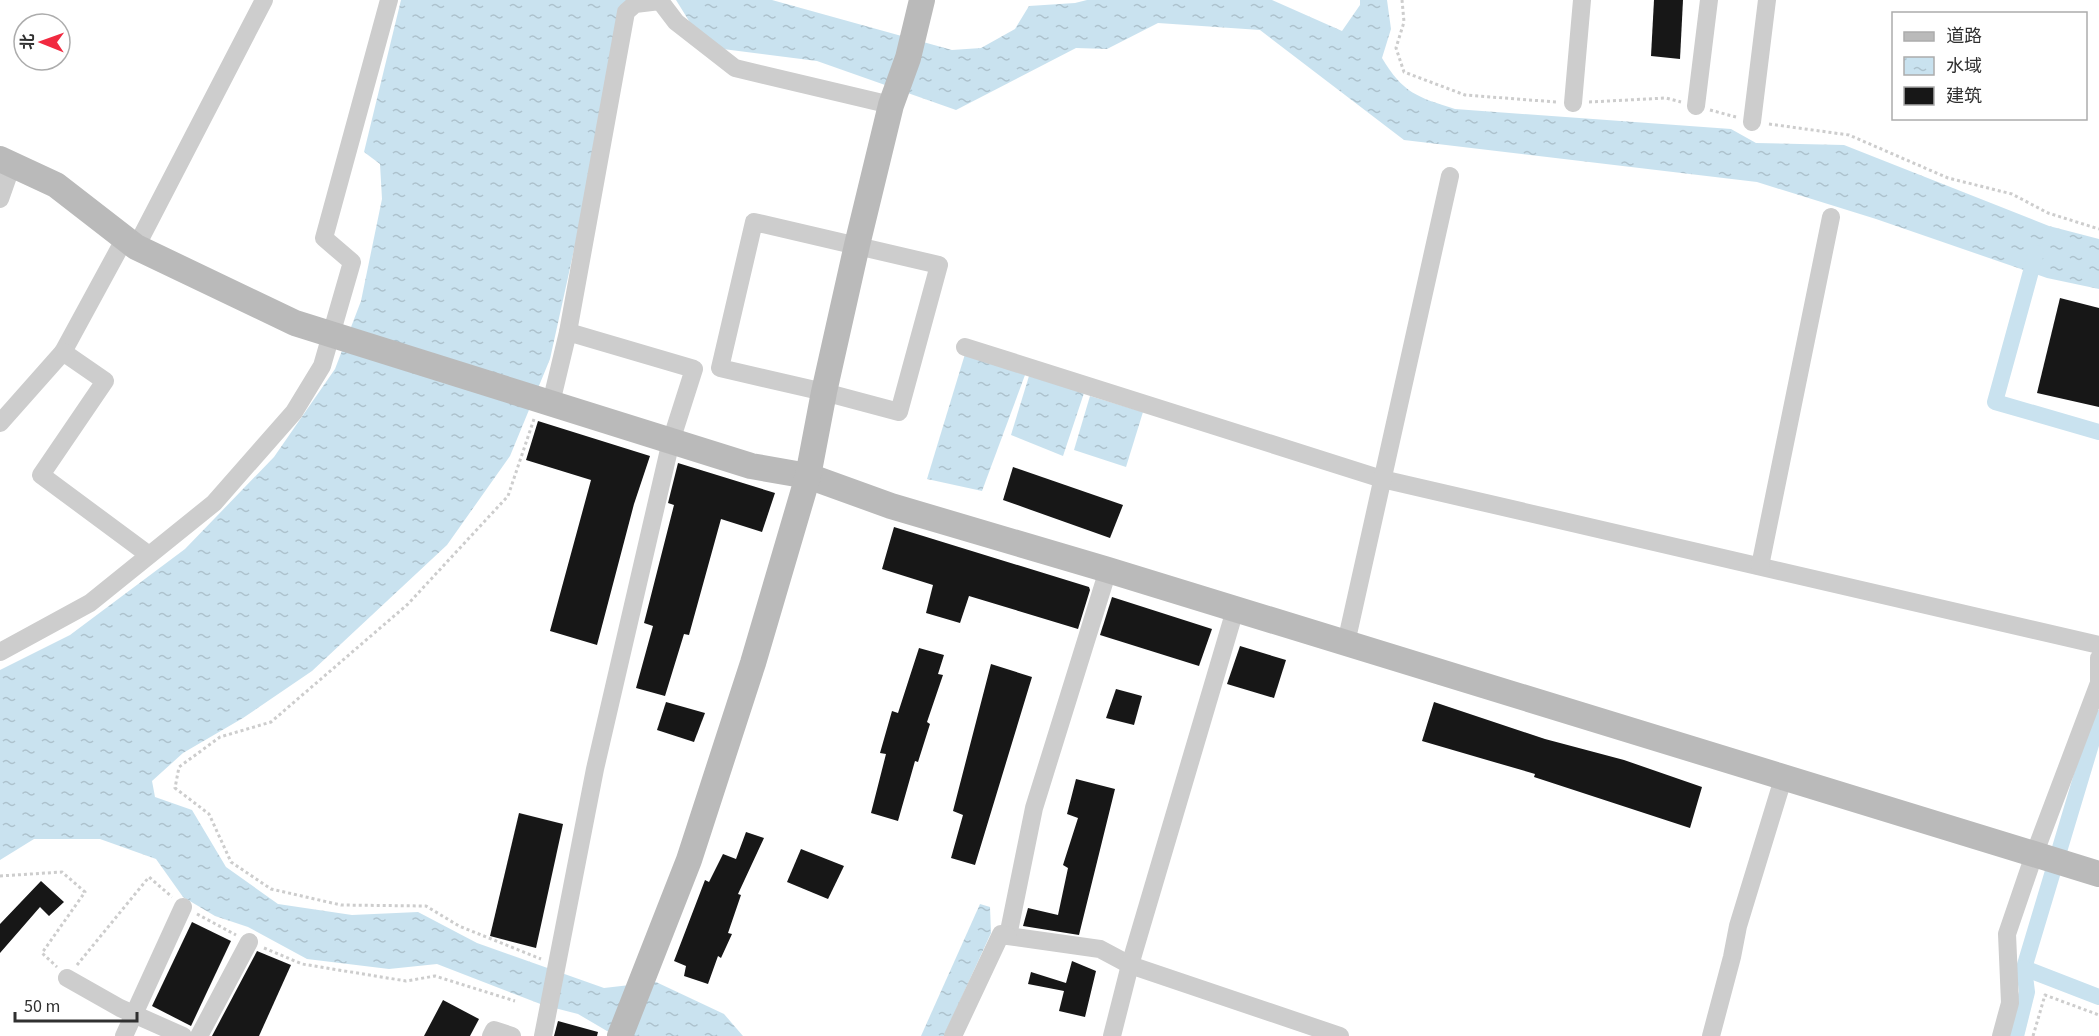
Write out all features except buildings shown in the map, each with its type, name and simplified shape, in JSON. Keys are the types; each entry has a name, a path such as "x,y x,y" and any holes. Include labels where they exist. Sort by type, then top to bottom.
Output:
{"street":[{"path":"0,423 63,352 130,242 264,0"},
{"path":"0,652 90,603 214,503 294,412 322,366 352,262 324,238 389,0"},
{"path":"620,1036 689,860 753,663 808,476 857,245 891,105 908,58 922,0"},
{"path":"1573,103 1582,0"},
{"path":"1696,106 1709,0"},
{"path":"1752,122 1767,0"},
{"path":"546,402 568,332 626,12 635,4 660,1 676,22 735,68 891,105"},
{"path":"0,199 6,162 56,185 130,242 295,323 752,466 808,476 891,506 1108,570 1783,779 2099,874"},
{"path":"1346,643 1450,176"},
{"path":"1760,566 1831,217"},
{"path":"568,332 694,369 720,368 899,412 939,265 754,222 720,368"},
{"path":"965,346 1382,479 2099,645"},
{"path":"63,352 105,381 41,475 149,555"},
{"path":"543,1036 595,769 671,441 694,369"},
{"path":"1008,936 1034,807 1108,570"},
{"path":"1112,1036 1130,965 1235,610"},
{"path":"2001,1036 2010,1003 2007,934 2098,683 2099,658"},
{"path":"1711,1036 1738,926 1783,779"},
{"path":"124,1036 183,907"},
{"path":"952,1036 1000,934 1100,949 1130,965 1340,1036"},
{"path":"199,1036 249,942"},
{"path":"67,978 134,1014 183,1036"},
{"path":"491,1036 494,1030 512,1036"}],"path":[{"path":"1402,0 1404,22 1396,48 1404,72 1465,95 1573,103 1666,98 1752,122 1848,135 1948,178 2012,194 2048,213 2099,229"},
{"path":"546,402 508,496 408,604 271,722 220,737 179,767 175,788 209,814 231,862 271,889 340,905 426,906 459,926 557,965"},
{"path":"0,876 62,872 85,892 42,953 67,978 149,877 183,907 249,942 302,964 406,981 435,976 514,1001"},
{"path":"2033,1036 2045,995 2099,1015"}],"water":[{"path":"401,0 629,0 550,359 510,456 447,545 312,671 243,718 183,753 152,781 155,797 192,810 226,867 278,904 352,915 418,912 477,943 604,988 656,982 724,1014 743,1036 627,1036 607,1031 578,1014 543,1005 437,964 389,969 307,959 248,927 215,916 183,897 156,859 100,839 34,839 0,860 0,670 70,635 185,549 274,457 335,369 361,301 382,199 380,164 364,152"},
{"path":"676,0 772,0 952,50 981,48 1015,29 1029,6 1087,0 1272,0 1342,31 1360,5 1360,0 1387,0 1391,29 1382,58 1404,86 1421,97 1455,109 1731,129 1756,143 1844,145 2049,226 2099,239 2099,289 2047,278 1876,219 1757,182 1404,140 1260,30 1158,23 1107,49 1076,48 956,110 817,61 723,49 699,37"},
{"path":"965,354 1025,375 982,491 927,479"},
{"path":"1029,376 1084,393 1063,456 1011,435"},
{"path":"1090,396 1143,412 1126,467 1074,450"},
{"path":"980,904 990,907 991,933 944,1036 921,1036"}],"waterway":[{"path":"2036,253 1995,402 2099,432"},
{"path":"2099,718 2024,968 2099,997"},
{"path":"2016,1036 2027,992 2024,968"}]}
